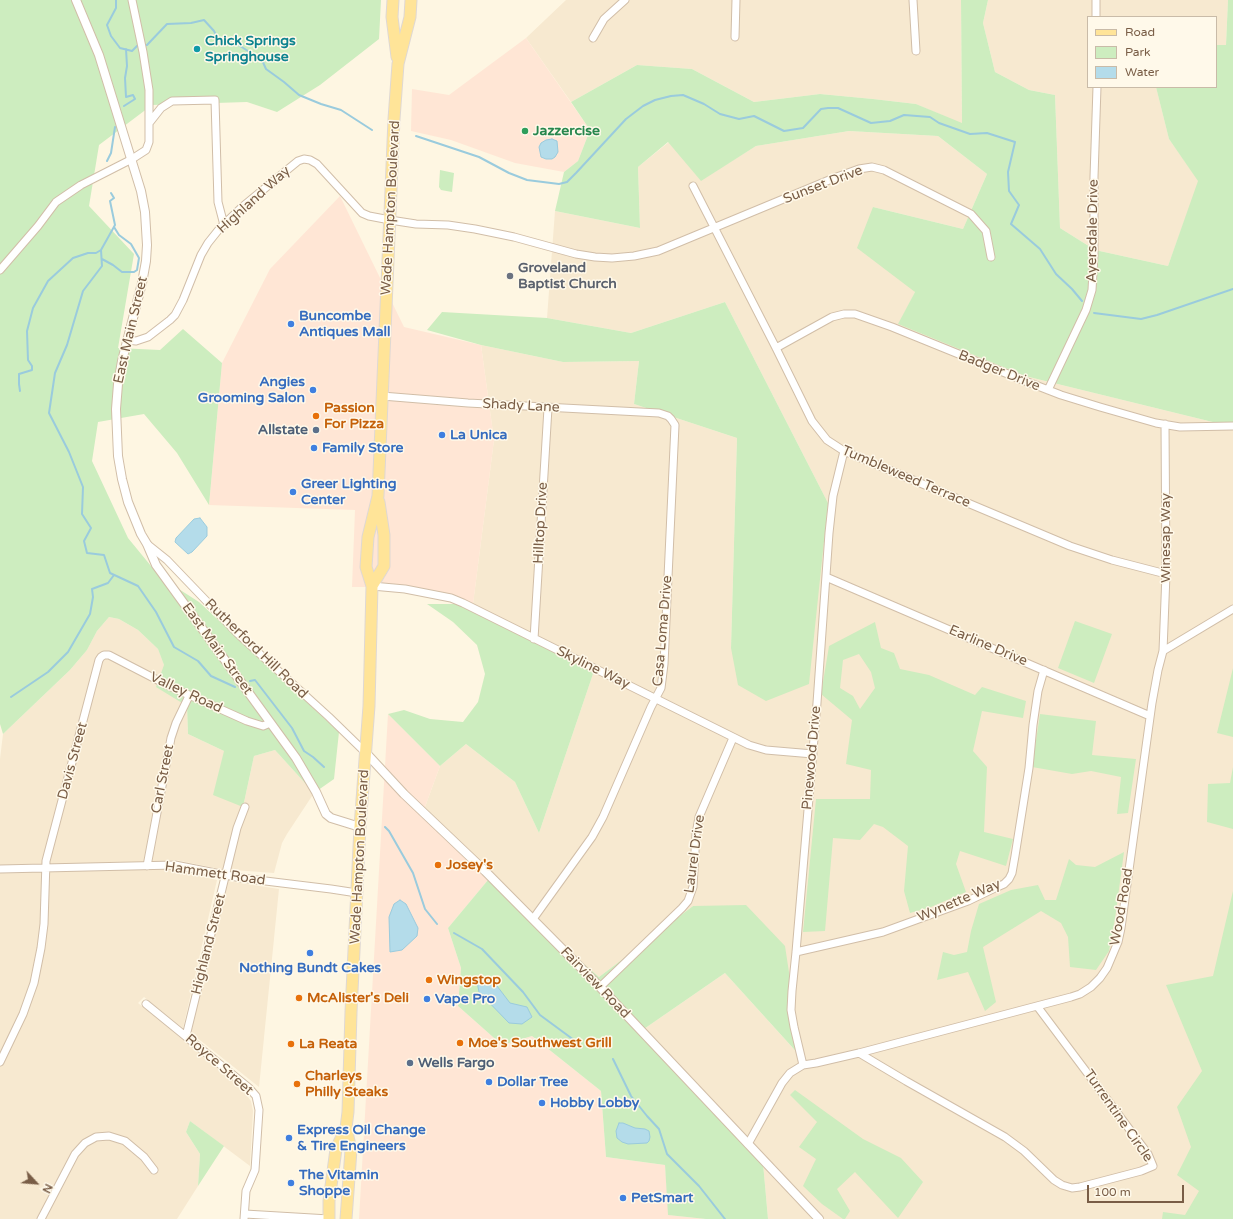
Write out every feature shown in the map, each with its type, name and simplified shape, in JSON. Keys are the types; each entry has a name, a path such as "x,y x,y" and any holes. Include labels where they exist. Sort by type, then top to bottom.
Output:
{"main road":[{"name":"Wade Hampton Boulevard","path":"372,586 384,566 384,535 378,496 398,64 392,17 393,0"},
{"name":"Wade Hampton Boulevard","path":"398,64 410,17 411,0"},
{"name":"Wade Hampton Boulevard","path":"329,1219 329,1201 336,1149 346,1128 348,1112 351,1012 360,827 369,706 372,586 366,567 368,537 378,496"},
{"name":"Wade Hampton Boulevard","path":"346,1128 351,1150 346,1219"}],"street":[{"name":"East Main Street","path":"76,0 99,55 132,160 141,191 146,226 147,245 142,283 122,361 116,409 117,449 128,502 156,565 304,771 326,814 331,818 360,827"},
{"path":"0,270 38,226 56,202 81,185 132,160 146,150 149,142 150,122 148,80 132,0"},
{"path":"593,38 604,19 625,0"},
{"path":"735,37 736,0"},
{"path":"913,0 916,51"},
{"path":"1096,0 1096,16"},
{"name":"Ayersdale Drive","path":"1048,390 1086,310 1092,290 1097,88"},
{"path":"150,122 161,108 172,100 215,100 218,202 224,225"},
{"name":"Highland Way","path":"127,340 136,341 148,337 164,326 175,315 183,300 201,255 208,243 241,208 298,161 304,159 310,160 317,164 362,213 390,220"},
{"name":"Sunset Drive","path":"390,220 475,229 514,237 595,258 634,256 658,252 846,173 863,167 872,167 884,170 971,214 986,231 991,257"},
{"name":"Tumbleweed Terrace","path":"693,186 815,426 827,440 844,451 1070,546 1112,560 1166,574"},
{"name":"Badger Drive","path":"776,348 832,317 844,314 855,314 892,327 1048,390 1093,405 1165,424 1193,428 1233,426"},
{"name":"Shady Lane","path":"382,396 548,408 659,413"},
{"name":"Hilltop Drive","path":"534,639 548,408"},
{"name":"Casa Loma Drive","path":"533,919 592,838 603,817 661,688 664,664 675,428 671,418 665,414 659,413"},
{"name":"Winesap Way","path":"1163,651 1166,574 1165,424"},
{"name":"Pinewood Drive","path":"803,1065 791,1010 792,991 833,496 844,451"},
{"name":"Rutherford Hill Road","path":"147,544 167,560 238,634 366,753"},
{"name":"Earline Drive","path":"826,577 1150,716"},
{"name":"Skyline Way","path":"372,586 405,589 451,598 749,745 766,750 812,754"},
{"path":"1163,651 1233,609"},
{"name":"Wood Road","path":"748,1144 782,1083 790,1073 803,1065 859,1053 1071,997 1086,990 1100,978 1113,955 1121,928 1150,716 1163,651"},
{"name":"Valley Road","path":"104,655 109,655 189,696 247,721 263,726 270,723"},
{"name":"Davis Street","path":"0,1062 30,997 38,967 44,924 48,853 99,660 104,655"},
{"name":"Wynette Way","path":"796,952 883,932 968,901 1004,884 1009,879 1015,856 1029,768 1038,691 1044,670"},
{"name":"Carl Street","path":"146,866 171,738 176,723 189,696"},
{"name":"Laurel Drive","path":"600,987 688,901 693,887 696,834 699,817 733,738"},
{"name":"Fairview Road","path":"366,753 404,794 533,919 600,987 819,1219"},
{"name":"Highland Street","path":"186,1036 237,828 245,807"},
{"name":"Hammett Road","path":"0,869 175,865 225,876 331,888 357,893"},
{"name":"Royce Street","path":"146,1004 250,1088 256,1096 259,1110 255,1170 246,1190 244,1216"},
{"name":"Turrentine Circle","path":"859,1053 906,1082 1005,1137 1024,1151 1054,1180 1062,1185 1072,1188 1080,1187 1141,1171 1153,1166 1148,1154 1037,1006"},
{"path":"41,1219 75,1154 85,1142 90,1139 100,1136 109,1136 125,1141 144,1157 154,1170"},
{"path":"244,1216 329,1219"}],"shaded area":[{"path":"566,0 961,0 962,124 916,104 873,99 820,94 754,102 692,69 637,65 571,102 526,38"},
{"path":"988,0 1228,0 1226,45 1217,45 1217,16 1087,16 1087,88 1156,88 1169,139 1199,181 1168,266 1095,250 1060,228 1055,95 1029,90 995,72 983,23"},
{"path":"526,38 590,130 578,161 564,172 515,163 451,140 411,131 412,89 449,95"},
{"path":"849,131 938,136 987,174 963,229 873,207 915,292 899,324 1025,376 1233,427 1233,1219 768,1219 763,1163 641,1031 725,973 801,1057 693,906 599,977 488,880 422,815 440,766 466,744 515,782 539,833 595,668 473,604 494,440 481,345 563,362 639,361 634,404 737,438 731,648 828,503 725,302 631,333 547,318 555,211 640,228 638,167 669,142 701,180 756,146"},
{"path":"340,196 404,327 481,345 494,440 473,604 390,587 352,587 355,510 209,505 222,363 270,269"},
{"path":"109,617 119,619 138,630 158,649 164,665 187,706 188,734 224,751 243,807 254,756 275,750 314,793 282,843 274,873 220,869 176,860 154,862 152,869 168,869 217,880 183,1028 144,997 138,1003 241,1088 251,1101 253,1111 250,1166 190,1121 186,1132 200,1154 198,1186 177,1219 0,1219 0,759 3,734 70,670 87,650 97,631"},
{"path":"388,714 440,766 422,815 488,880 448,928 461,968 458,1006 502,1045 532,1036 601,1091 606,1157 665,1165 669,1215 706,1219 359,1219"},
{"path":"227,881 279,889 259,1087 191,1033"}],"green space":[{"path":"0,0 381,0 379,39 320,85 277,112 247,102 152,105 99,145 89,206 134,254 118,348 160,350 183,329 222,363 209,505 177,453 144,414 98,422 92,461 128,538 160,577 199,602 339,732 334,779 314,793 275,750 254,756 243,807 213,795 224,751 188,734 187,706 156,687 164,665 158,649 138,630 119,619 109,617 97,631 87,650 70,670 3,734 0,724"},
{"path":"961,0 988,0 983,23 995,72 1029,90 1055,95 1060,228 1095,250 1168,266 1198,181 1169,139 1156,88 1217,88 1217,45 1226,45 1228,0 1233,0 1233,427 1025,376 898,324 915,292 857,248 873,207 963,229 987,174 938,136 849,131 756,146 701,181 668,142 638,167 640,228 555,211 564,172 578,161 590,130 571,102 637,65 692,69 754,102 820,94 873,99 916,104 962,123"},
{"path":"440,170 454,173 452,192 441,190 439,187"},
{"path":"725,302 828,503 809,684 766,701 738,685 731,648 737,438 634,404 639,361 563,362 481,345 427,330 442,312 547,318 631,333"},
{"path":"427,604 473,604 595,668 539,833 515,782 466,744 440,766 388,714 404,710 430,719 463,722 478,702 485,674 477,645 453,622"},
{"path":"1075,621 1112,634 1094,683 1058,668"},
{"path":"875,622 881,648 894,653 900,669 929,675 975,695 982,687 1026,701 1023,718 982,711 973,751 987,767 984,832 1013,839 1006,866 960,851 956,864 966,892 931,907 910,913 904,891 908,846 883,827 874,824 860,840 833,838 825,931 803,932 816,799 870,799 871,770 846,764 852,720 821,694 829,646","holes":["859,654 871,672 875,688 860,709 853,696 840,688 843,660"]},
{"path":"1233,668 1233,737 1217,733"},
{"path":"1040,714 1096,721 1092,755 1136,759 1128,813 1117,814 1121,777 1091,771 1072,774 1032,767"},
{"path":"1233,767 1233,829 1207,822 1208,784 1230,783"},
{"path":"1124,852 1109,951 1096,970 1070,967 1068,937 1061,923 1041,911 983,947 996,1002 985,1011 968,972 937,980 943,952 954,955 967,952 971,931 979,904 1011,890 1038,885 1045,900 1056,900 1069,859 1076,865 1095,867"},
{"path":"488,880 599,977 693,906 746,905 785,946 802,1058 725,973 641,1031 763,1163 768,1219 706,1219 668,1215 665,1165 606,1157 601,1091 532,1036 502,1045 458,1006 461,968 448,928"},
{"path":"1233,891 1233,1219 1162,1219 1163,1212 1185,1215 1199,1191 1177,1175 1191,1147 1177,1107 1202,1071 1166,985 1213,976"},
{"path":"795,1090 863,1139 901,1158 923,1182 898,1218 855,1172 837,1189 850,1211 845,1219 822,1204 803,1186 816,1159 799,1147 817,1122 790,1095"},
{"path":"190,1121 224,1146 198,1186 200,1154 186,1132"}],"water":[{"path":"552,139 557,141 558,152 555,157 552,159 546,159 541,157 539,147 541,143"},
{"path":"200,518 207,527 207,536 192,552 188,554 175,542 176,538 194,519"},
{"path":"400,900 406,904 418,928 417,936 402,950 390,952 389,917 394,904"},
{"path":"485,978 494,982 510,1003 527,1007 532,1017 522,1024 509,1023 479,992 477,982"},
{"path":"619,1123 649,1131 649,1141 647,1143 628,1144 622,1142 617,1138 616,1131"}],"waterway":[{"path":"116,0 116,8 107,25 111,36 120,48 132,51 137,46 147,45 167,24 191,23 204,20 214,31 219,41 237,44 262,60 266,69 299,95 341,110 372,130"},
{"path":"124,106 135,99 133,95 126,97 126,49"},
{"path":"416,136 479,157 509,173 527,180 559,184 567,182 626,119 643,106 655,100 671,96 683,95 704,104 720,114 739,119 754,116 784,131 803,128 821,109 828,108 838,108 871,123 890,121 904,115 930,117 939,123 970,134 987,133 1015,142 1008,172 1009,191 1019,205 1011,224 1040,249 1056,274 1082,301"},
{"path":"107,161 111,153 115,127"},
{"path":"111,193 114,198 110,201 115,225 101,250 102,266 83,291 67,345 55,373 49,413 69,452 83,487 82,514 91,528 84,541 87,553 104,555 110,573 138,586 156,612 174,647 198,661 211,676 235,687"},
{"path":"102,259 122,272 134,272 137,270 139,258 131,244 119,235 114,227"},
{"path":"20,391 19,374 32,370 32,366 28,360 27,331 33,308 48,281 73,258 88,253 96,253 101,250"},
{"path":"1094,313 1141,319 1233,289"},
{"path":"11,697 48,672 68,652 90,614 93,597 92,589 108,583 114,575"},
{"path":"250,681 255,680 292,728 304,751 324,767"},
{"path":"385,827 389,831 413,873 425,909 437,924"},
{"path":"454,933 482,949 523,992 540,1015 578,1043"},
{"path":"613,1059 631,1096 659,1129 667,1154 699,1186 725,1219"}],"place":[{"name":"Chick Springs Springhouse","path":"197,49"},
{"name":"Jazzercise","path":"525,131"},
{"name":"Groveland Baptist Church","path":"510,276"},
{"name":"Buncombe Antiques Mall","path":"291,324"},
{"name":"Angies Grooming Salon","path":"313,390"},
{"name":"Passion For Pizza","path":"316,416"},
{"name":"Allstate","path":"316,430"},
{"name":"La Unica","path":"442,435"},
{"name":"Family Store","path":"314,448"},
{"name":"Greer Lighting Center","path":"293,492"},
{"name":"Josey's","path":"438,865"},
{"name":"Nothing Bundt Cakes","path":"310,953"},
{"name":"Wingstop","path":"429,980"},
{"name":"McAlister's Deli","path":"299,998"},
{"name":"Vape Pro","path":"427,999"},
{"name":"Moe's Southwest Grill","path":"460,1043"},
{"name":"La Reata","path":"291,1044"},
{"name":"Wells Fargo","path":"410,1063"},
{"name":"Dollar Tree","path":"489,1082"},
{"name":"Charleys Philly Steaks","path":"297,1084"},
{"name":"Hobby Lobby","path":"542,1103"},
{"name":"Express Oil Change & Tire Engineers","path":"289,1138"},
{"name":"The Vitamin Shoppe","path":"291,1183"},
{"name":"PetSmart","path":"623,1198"}]}
